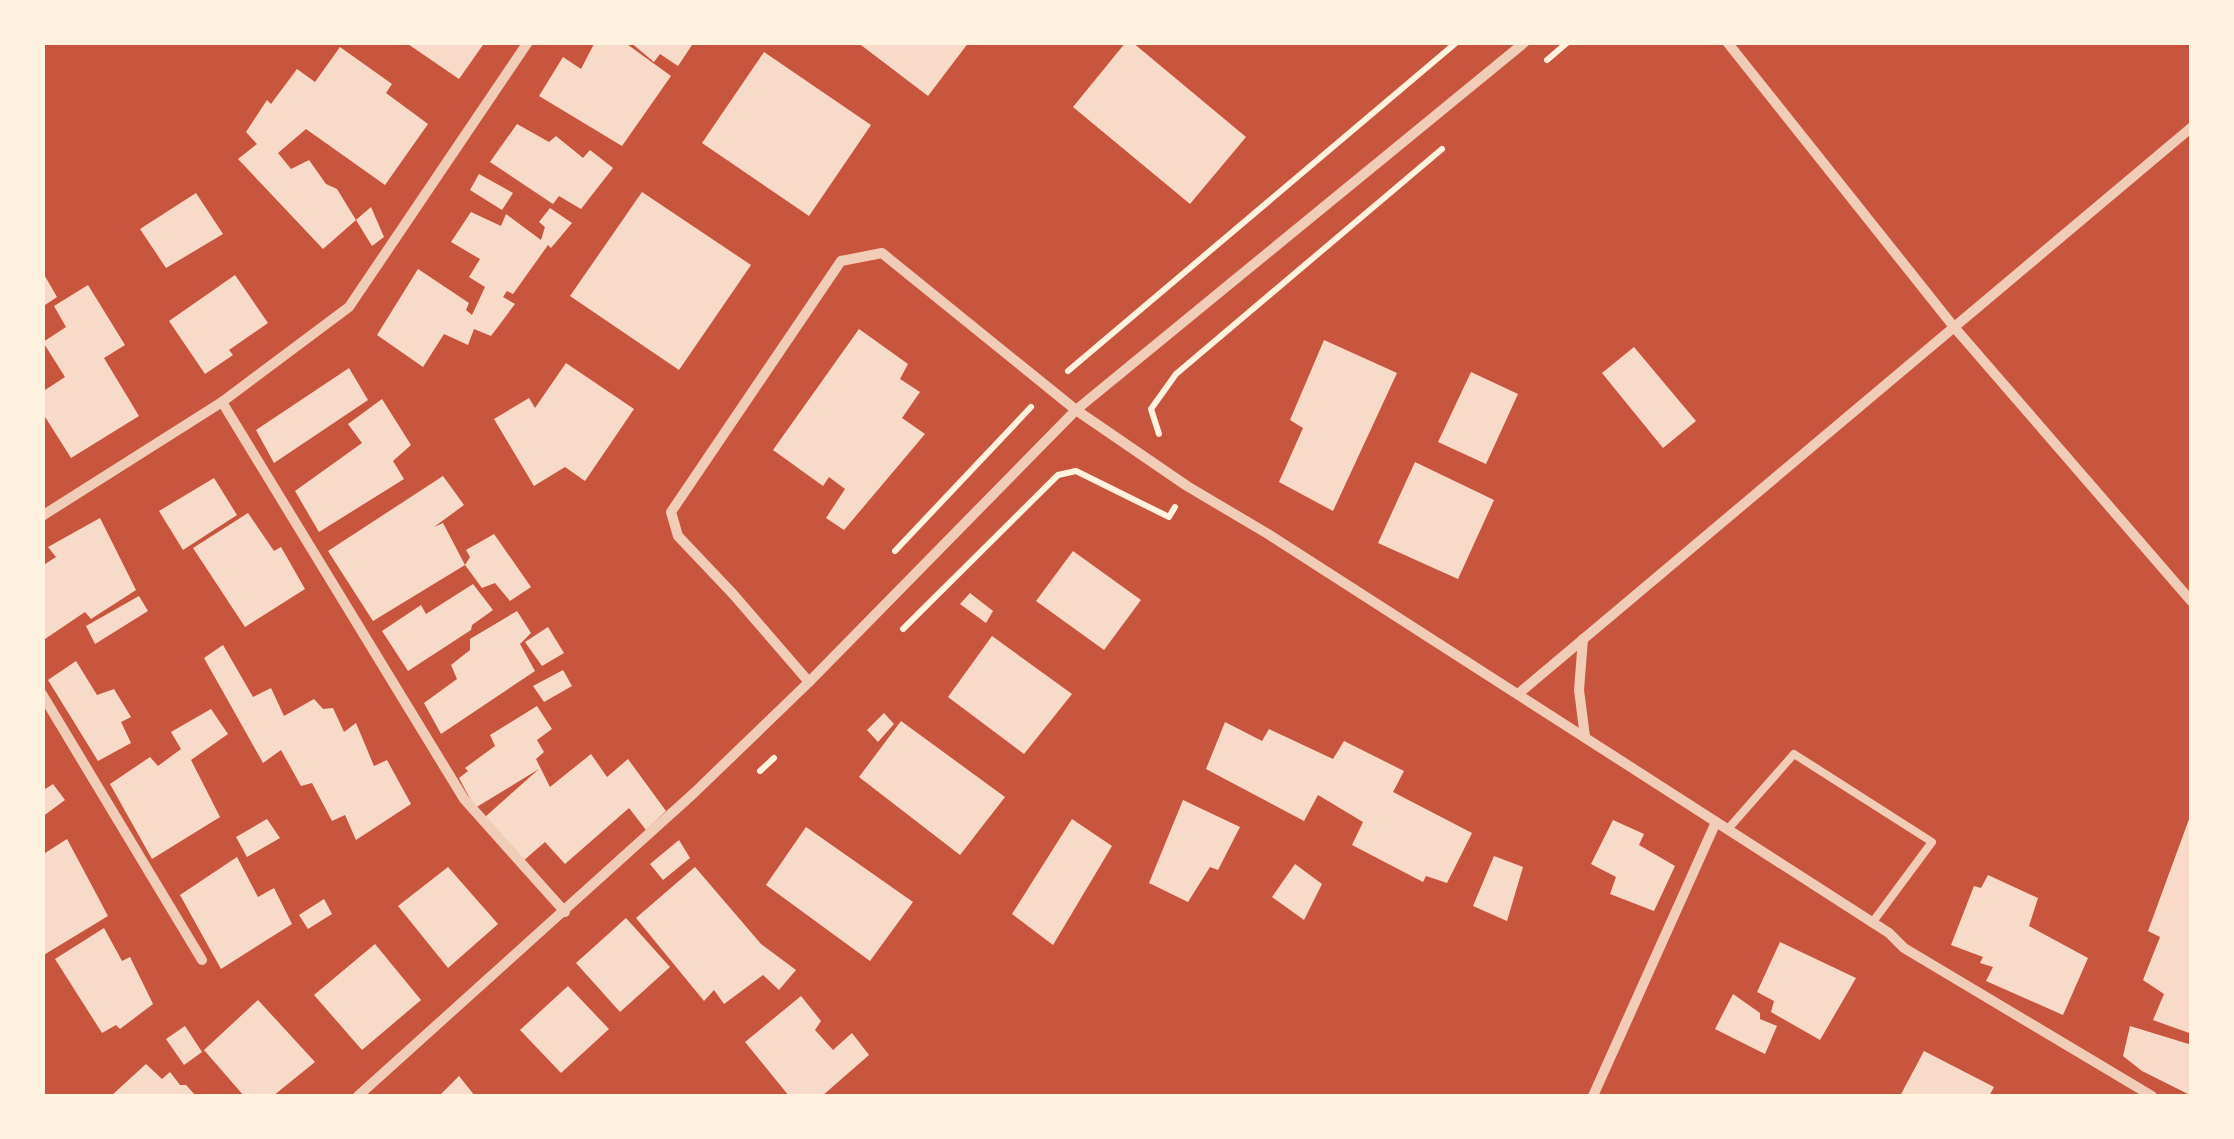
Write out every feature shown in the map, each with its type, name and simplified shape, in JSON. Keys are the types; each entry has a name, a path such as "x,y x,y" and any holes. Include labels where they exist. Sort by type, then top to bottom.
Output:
{"street":[{"path":"42,516 222,402 348,308 528,42"},
{"path":"358,1096 565,912 809,682 1076,410 1525,42"},
{"path":"1727,42 1954,327 2192,602"},
{"path":"1518,694 2192,127"},
{"path":"809,682 678,536 671,512 841,261 882,253 1076,410 1186,486 1268,534 1728,829 1889,933 1904,948 2152,1096"},
{"path":"222,402 464,799 565,912"},
{"path":"1583,640 1579,690 1584,737"},
{"path":"42,694 202,960"},
{"path":"1593,1096 1716,822"}],"lane":[{"path":"1728,829 1794,754 1932,842 1872,923"}],"path":[{"path":"1069,370 1457,42"},
{"path":"1538,68 1568,42"},
{"path":"1161,442 1151,409 1176,374 1448,144"},
{"path":"887,560 1030,408"},
{"path":"902,630 1058,476 1076,471 1170,516"},
{"path":"760,772 774,757"}],"building":[{"path":"405,42 485,42 459,79"},
{"path":"595,42 624,42 671,76 622,146 539,96 563,57 581,69"},
{"path":"630,42 694,42 678,66 660,54 654,62"},
{"path":"857,42 969,42 928,96"},
{"path":"1126,42 1132,42 1246,137 1190,204 1073,107"},
{"path":"340,47 392,84 386,93 428,124 385,185 306,129 278,153 291,169 309,160 326,184 337,189 356,220 323,249 238,159 257,144 246,132 267,100 271,104 297,69 315,82"},
{"path":"764,52 871,125 809,216 702,143"},
{"path":"517,124 549,142 556,136 583,158 590,150 613,168 581,209 559,196 553,204 490,162"},
{"path":"479,174 513,193 502,210 470,190"},
{"path":"642,192 751,265 679,370 570,296"},
{"path":"196,193 223,234 166,268 140,229"},
{"path":"371,207 384,237 372,246 356,220"},
{"path":"550,208 572,223 551,248 548,245 513,294 507,291 503,297 515,304 491,336 474,329 468,345 444,334 423,367 377,335 418,269 469,303 466,310 472,315 485,287 469,277 480,259 451,242 471,212 501,226 506,214 541,240 545,227 539,222"},
{"path":"42,271 57,297 42,307"},
{"path":"235,275 268,323 229,350 233,355 205,374 169,321"},
{"path":"88,285 125,345 104,358 139,416 71,458 42,412 42,392 65,377 43,342 66,327 54,306"},
{"path":"859,329 908,364 900,379 920,392 902,418 925,434 844,530 826,518 845,489 829,477 823,486 773,450"},
{"path":"1324,340 1397,373 1333,511 1279,482 1303,428 1290,420"},
{"path":"1634,347 1696,421 1663,448 1602,373"},
{"path":"566,363 634,409 585,481 565,467 534,486 494,419 529,398 535,408"},
{"path":"349,368 368,400 274,463 256,430"},
{"path":"1471,372 1518,394 1486,464 1438,442"},
{"path":"382,399 411,445 393,461 404,479 319,532 295,491 362,443 348,424"},
{"path":"1415,462 1494,500 1458,579 1378,543"},
{"path":"443,476 464,505 434,527 443,523 465,565 373,621 328,551"},
{"path":"214,478 237,515 183,550 159,511"},
{"path":"248,513 274,551 281,547 305,589 245,627 193,548"},
{"path":"100,518 136,590 91,619 85,612 42,641 42,566 56,557 48,547"},
{"path":"494,534 531,587 510,601 495,583 482,588 465,565 470,557 466,550"},
{"path":"1073,551 1141,600 1104,650 1036,601"},
{"path":"473,584 493,610 472,625 471,630 408,671 382,631 421,605 426,614"},
{"path":"970,593 993,611 986,623 960,604"},
{"path":"139,596 148,611 95,644 86,626"},
{"path":"517,611 531,633 520,644 535,671 441,734 424,703 457,679 451,665 470,650 470,639"},
{"path":"548,627 564,653 542,666 525,642"},
{"path":"992,636 1072,694 1024,754 948,697"},
{"path":"223,645 253,697 271,688 284,716 314,699 323,709 333,708 344,732 356,723 374,766 387,760 411,804 356,840 345,815 332,821 312,783 301,786 281,750 263,763 204,658"},
{"path":"76,661 97,695 114,689 131,717 121,722 131,743 98,761 48,680"},
{"path":"563,670 572,686 544,702 533,686"},
{"path":"537,706 552,729 537,740 544,752 536,759 550,787 591,754 607,777 628,759 666,811 646,830 629,808 565,864 545,842 523,861 485,817 539,769 475,808 459,778 468,771 465,768 495,746 490,735"},
{"path":"211,709 228,734 191,760 220,817 152,859 110,784 150,757 158,766 181,749 171,732"},
{"path":"884,713 894,724 878,742 867,730"},
{"path":"901,721 1005,797 960,855 859,777"},
{"path":"1225,722 1262,741 1269,729 1333,759 1344,741 1404,771 1393,792 1472,833 1447,883 1426,876 1423,882 1352,845 1363,822 1318,795 1304,821 1206,769"},
{"path":"53,784 65,800 42,817 42,791"},
{"path":"1183,800 1240,827 1218,870 1210,867 1188,902 1149,883"},
{"path":"2192,811 2192,1034 2153,1020 2164,994 2143,980 2160,937 2148,931"},
{"path":"267,819 280,838 247,857 236,837"},
{"path":"1072,819 1112,846 1053,945 1012,914"},
{"path":"1613,820 1644,834 1639,845 1675,866 1654,911 1610,894 1616,877 1591,864"},
{"path":"806,827 913,902 870,961 766,885"},
{"path":"67,839 108,916 42,956 42,855"},
{"path":"679,840 690,858 663,880 650,864"},
{"path":"1494,856 1523,867 1507,921 1473,906"},
{"path":"237,857 258,897 274,888 292,924 221,969 180,895"},
{"path":"1295,864 1322,884 1304,920 1272,897"},
{"path":"448,867 498,924 448,968 398,906"},
{"path":"695,867 761,944 796,970 779,990 763,975 724,1004 714,990 704,1001 636,918"},
{"path":"1988,875 2038,898 2029,926 2088,958 2063,1015 1986,981 1993,967 1980,963 1983,957 1951,945 1974,886 1981,888"},
{"path":"324,899 332,914 308,929 299,915"},
{"path":"626,918 670,967 620,1012 576,963"},
{"path":"104,928 122,961 130,957 153,1004 120,1029 116,1025 102,1033 55,959"},
{"path":"1780,942 1856,978 1820,1040 1771,1012 1774,1001 1757,992"},
{"path":"375,944 421,1000 362,1050 314,995"},
{"path":"568,986 609,1029 561,1073 520,1030"},
{"path":"1733,994 1760,1013 1760,1019 1777,1026 1765,1054 1715,1029"},
{"path":"801,996 821,1021 815,1030 833,1050 852,1033 869,1055 822,1096 789,1096 745,1042"},
{"path":"258,1000 315,1062 273,1096 244,1096 204,1050"},
{"path":"185,1026 202,1052 184,1065 166,1039"},
{"path":"2130,1026 2192,1045 2192,1096 2142,1071 2123,1056"},
{"path":"1924,1051 1994,1087 1989,1096 1900,1096"},
{"path":"146,1064 162,1079 170,1072 196,1096 111,1096"},
{"path":"459,1076 475,1096 439,1096"}]}
